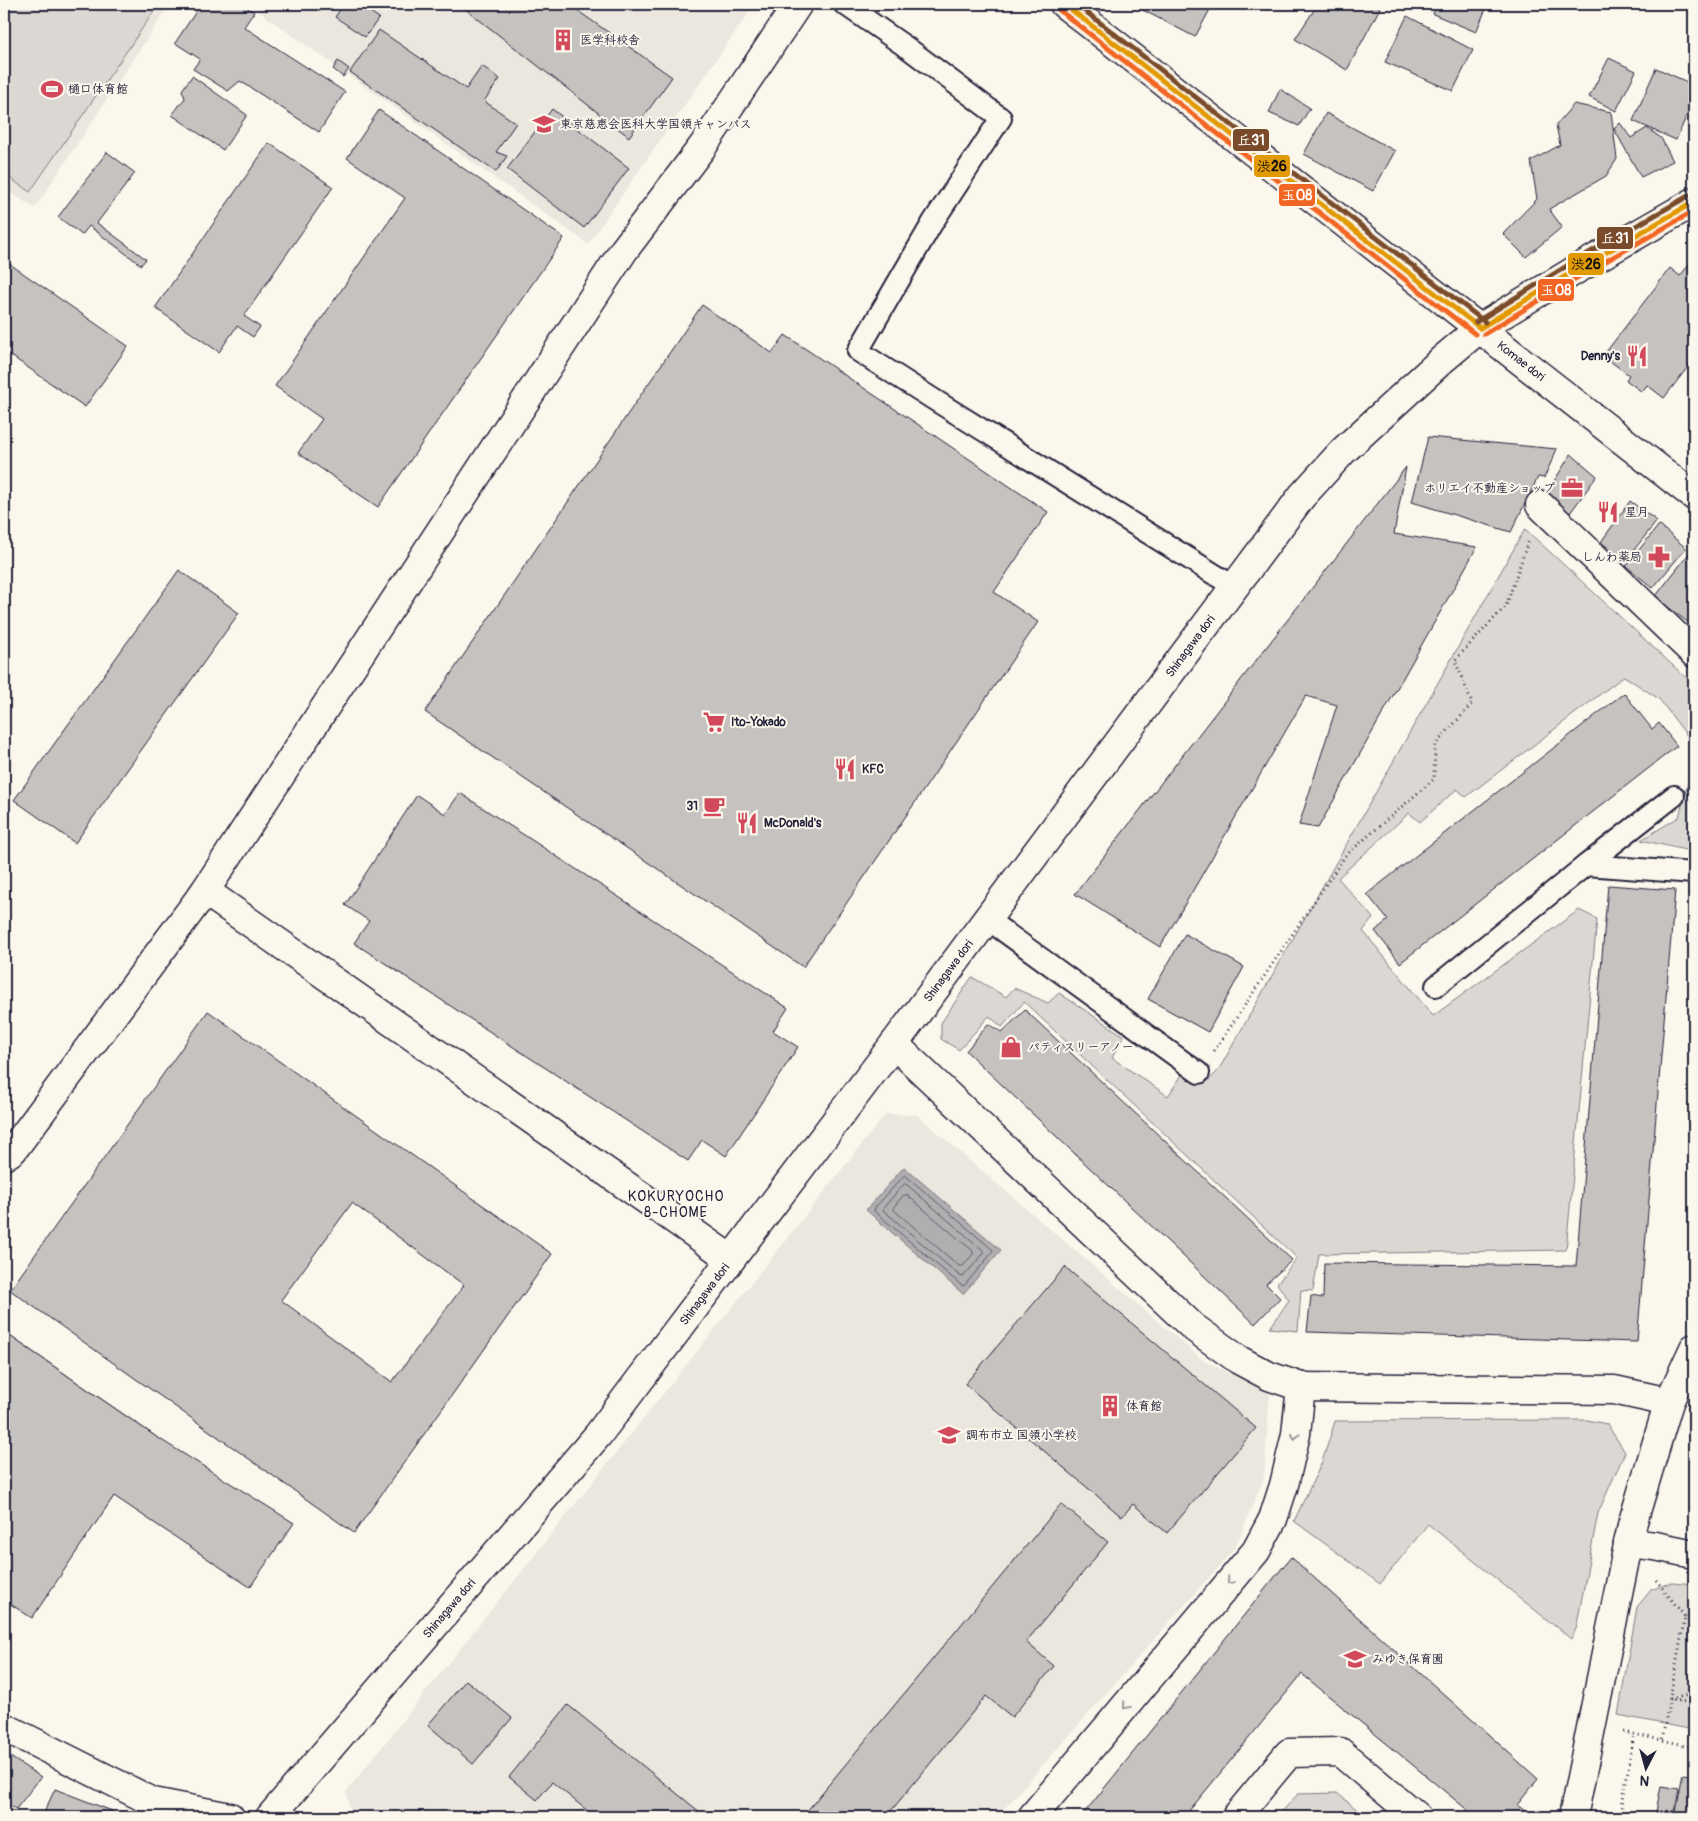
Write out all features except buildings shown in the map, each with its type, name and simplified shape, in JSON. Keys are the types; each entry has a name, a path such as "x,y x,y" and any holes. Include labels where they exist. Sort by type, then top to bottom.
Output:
{"street":[{"path":"4,1156 13,1150 205,891 624,250 702,146 798,4"},
{"name":"Komae dori","path":"1064,4 1694,496"},
{"name":"Shinagawa dori","path":"270,1817 598,1435 894,1044 1233,586 1302,496 1343,451 1443,359 1480,328 1694,202"},
{"path":"1540,505 1694,653"},
{"path":"205,891 731,1259"},
{"path":"894,1044 1193,1327 1239,1360 1269,1376 1301,1387 1614,1390 1670,1402"},
{"path":"1573,1817 1634,1516 1670,1402 1694,1348"},
{"path":"1032,1817 1256,1551 1273,1519 1284,1484 1296,1434 1301,1387"},
{"path":"1628,1544 1655,1546 1694,1554"},
{"path":"4,1727 153,1802 230,1817"},
{"path":"1236,1817 1289,1753 1340,1752 1417,1817"}],"lane":[{"path":"844,4 909,49 1001,118 933,222 858,350 933,399 1233,586"},
{"path":"1436,986 1674,796"},
{"path":"1586,865 1694,873"},
{"path":"987,919 1199,1073"}],"path":[{"path":"1199,1073 1346,856 1434,779 1436,745 1472,704 1455,660 1506,606 1540,505"},
{"path":"1650,1573 1685,1617 1694,1623"},
{"path":"1685,1617 1694,1619"},
{"path":"1662,1740 1685,1617"},
{"path":"1670,1699 1694,1694"},
{"path":"1670,1699 1694,1703"},
{"path":"1591,1726 1611,1728 1694,1747"},
{"path":"1620,1817 1634,1734"}],"shaded area":[{"name":"樋口体育館","path":"4,4 170,4 35,208 4,189"},
{"name":"樋口体育館","path":"4,4 159,4 30,192 4,174"},
{"name":"東京慈恵会医科大学国領キャンパス","path":"248,4 755,4 588,244"},
{"path":"1525,529 1694,685 1694,745 1659,699 1624,676 1466,797 1457,789 1420,822 1409,813 1338,878 1373,918 1363,931 1433,1016 1579,910 1597,919 1566,1250 1319,1254 1313,1291 1301,1290 1298,1331 1270,1328 1289,1300 1277,1284 1297,1258 1024,1002 1002,1027 989,1016 959,1050 941,1039 941,1023 972,977 1006,997 1014,988 1048,1003 1059,993 1124,1036 1112,1058 1168,1096 1182,1075 1207,1082 1218,1071"},
{"path":"1694,760 1694,852 1641,840 1679,817"},
{"name":"調布市立 国領小学校","path":"886,1114 917,1115 1204,1361 1270,1392 1264,1478 1235,1548 997,1817 352,1817 346,1792"},
{"path":"1587,1420 1607,1424 1625,1452 1598,1513 1576,1629 1571,1639 1428,1524 1380,1584 1294,1521 1322,1462 1335,1421"},
{"path":"1672,1582 1694,1584 1694,1730 1618,1715 1637,1607 1651,1590"},
{"path":"1337,1793 1366,1817 1277,1817 1298,1794"}],"water":[{"path":"904,1167 1001,1250 963,1294 866,1210"}],"transit line":[{"name":"渋26","path":"1064,4 1480,328"},
{"name":"丘31","path":"1076,4 1485,322"},
{"name":"玉08","path":"1059,10 1475,334"},
{"name":"丘31","path":"1476,322 1575,261 1690,195"},
{"name":"渋26","path":"1480,328 1694,202"},
{"name":"玉08","path":"1484,334 1583,274 1694,211"}],"place":[{"name":"医学科校舎","path":"563,40"},
{"name":"樋口体育館","path":"52,89"},
{"name":"東京慈恵会医科大学国領キャンパス","path":"544,124"},
{"name":"Denny's","path":"1637,356"},
{"name":"ホリエイ不動産ショップ","path":"1572,488"},
{"name":"星月","path":"1608,512"},
{"name":"しんわ薬局","path":"1659,557"},
{"name":"Ito-Yokado","path":"714,722"},
{"name":"KFC","path":"845,769"},
{"name":"31","path":"714,806"},
{"name":"McDonald's","path":"747,823"},
{"name":"パティスリーアノー","path":"1011,1047"},
{"name":"体育館","path":"1110,1406"},
{"name":"調布市立 国領小学校","path":"949,1435"},
{"name":"みゆき保育園","path":"1355,1659"}],"district":[{"name":"KOKURYOCHO 8-CHOME","path":"676,1204"}]}
